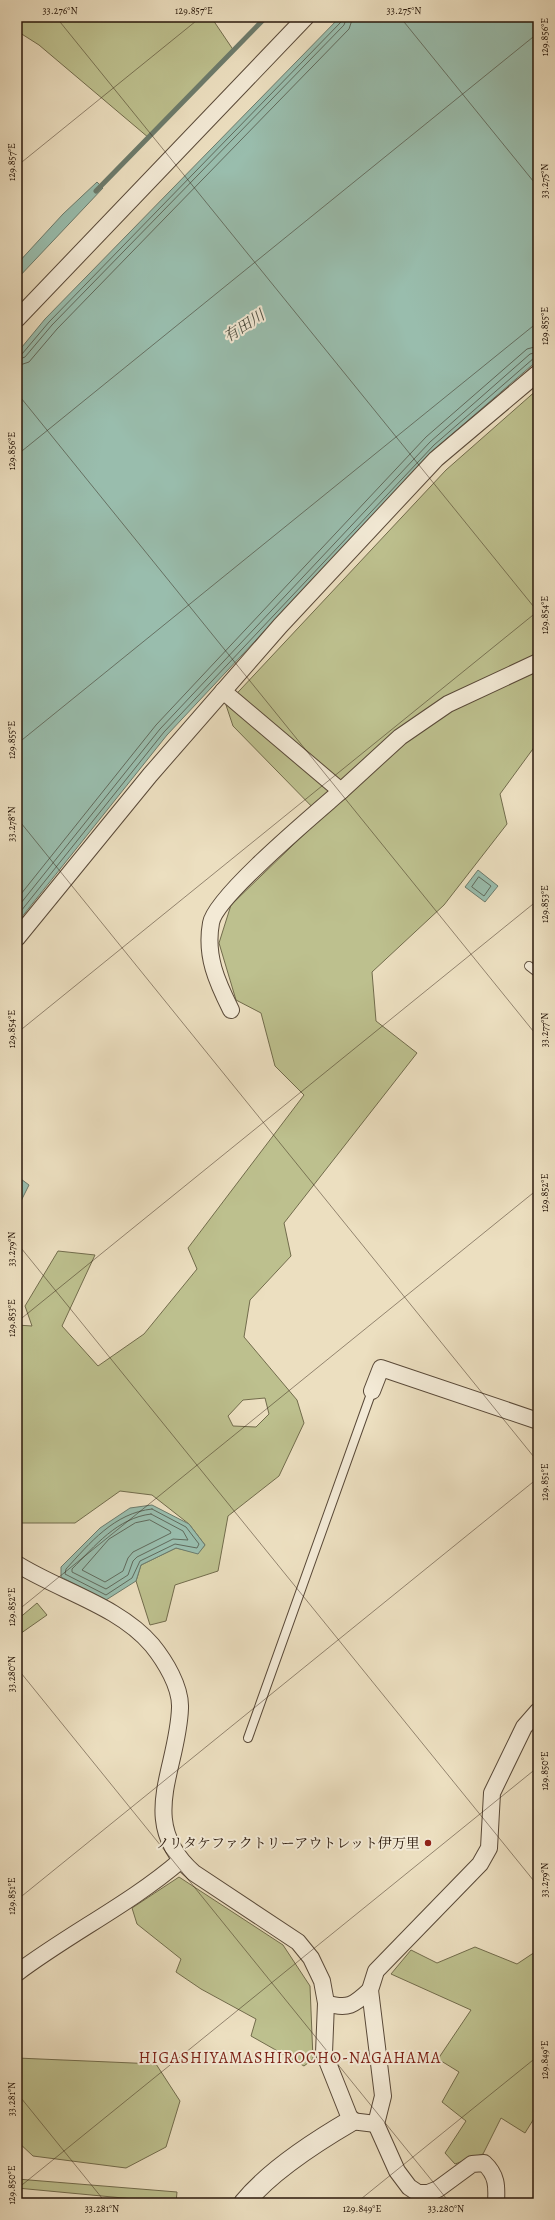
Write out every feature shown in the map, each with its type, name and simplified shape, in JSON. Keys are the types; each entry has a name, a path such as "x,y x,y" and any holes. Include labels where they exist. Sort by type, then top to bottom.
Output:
{"street":[{"path":"17,318 306,17"},
{"path":"17,938 150,774 280,626 436,459 538,373"},
{"path":"231,1010 213,973 210,942 211,922 221,903 251,872 400,737 448,704 538,662"},
{"path":"223,690 341,791"},
{"path":"372,1391 381,1368 538,1421"},
{"path":"17,1564 42,1580 118,1616 151,1644 171,1673 180,1707 162,1813 168,1840 180,1861 194,1873 298,1942 311,1958 322,1981 326,2003 324,2053 351,2121"},
{"path":"496,2203 497,2183 493,2171 484,2163 472,2164 438,2189 428,2193 418,2193 409,2187 397,2171 376,2124 383,2096 370,1990 376,1971 480,1864 489,1848 492,1793 524,1727 538,1711"},
{"path":"17,1973 41,1955 159,1879 180,1861"},
{"path":"326,2003 340,2007 356,2004 370,1990"},
{"path":"244,2203 255,2189 283,2167 351,2121 376,2124"}],"lane":[{"path":"530,966 538,973"},
{"path":"248,1738 372,1391"}],"green space":[{"path":"17,17 211,17 234,51 149,138 39,45 17,31"},
{"path":"538,389 538,742 500,794 507,824 444,905 372,972 376,1021 417,1053 284,1223 291,1256 250,1300 244,1337 297,1400 304,1423 279,1476 228,1516 218,1571 175,1585 166,1621 150,1625 136,1581 141,1565 176,1548 198,1553 205,1545 189,1524 152,1495 120,1491 75,1523 17,1523 17,1325 32,1326 25,1306 58,1251 95,1255 62,1326 98,1366 144,1334 197,1269 188,1248 304,1095 275,1066 261,1013 236,1000 219,943 231,905 322,817 233,726 226,705 446,470","holes":["265,1398 269,1414 256,1427 233,1426 228,1416 243,1400"]},
{"path":"37,1603 47,1615 17,1636 17,1620"},
{"path":"179,1877 283,1945 310,1986 313,2059 304,2066 251,2036 256,2019 201,1989 176,1972 181,1959 137,1924 132,1908"},
{"path":"475,1947 517,1964 538,1950 538,2112 525,2133 501,2118 483,2154 455,2164 445,2153 466,2121 442,2102 459,2072 438,2059 471,2010 391,1974 411,1950 437,1963"},
{"path":"17,2058 156,2064 180,2101 166,2147 126,2168 33,2156 17,2141"},
{"path":"17,2179 177,2192 176,2203 17,2188"}],"water":[{"name":"有田川","path":"340,17 538,17 538,360 436,448 167,735 17,923 17,353 45,319"},
{"path":"97,182 103,188 17,279 17,264 63,214"},
{"path":"478,870 498,886 485,902 465,887"},
{"path":"17,1176 29,1185 20,1203 17,1202"},
{"path":"152,1505 189,1524 205,1545 198,1554 176,1548 141,1565 136,1581 106,1600 61,1577 61,1567 100,1528 130,1508"}],"waterway":[{"path":"96,191 266,17"}],"place":[{"name":"ノリタケファクトリーアウトレット伊万里","path":"428,1843"}],"district":[{"name":"HIGASHIYAMASHIROCHO-NAGAHAMA","path":"290,2058"}]}
